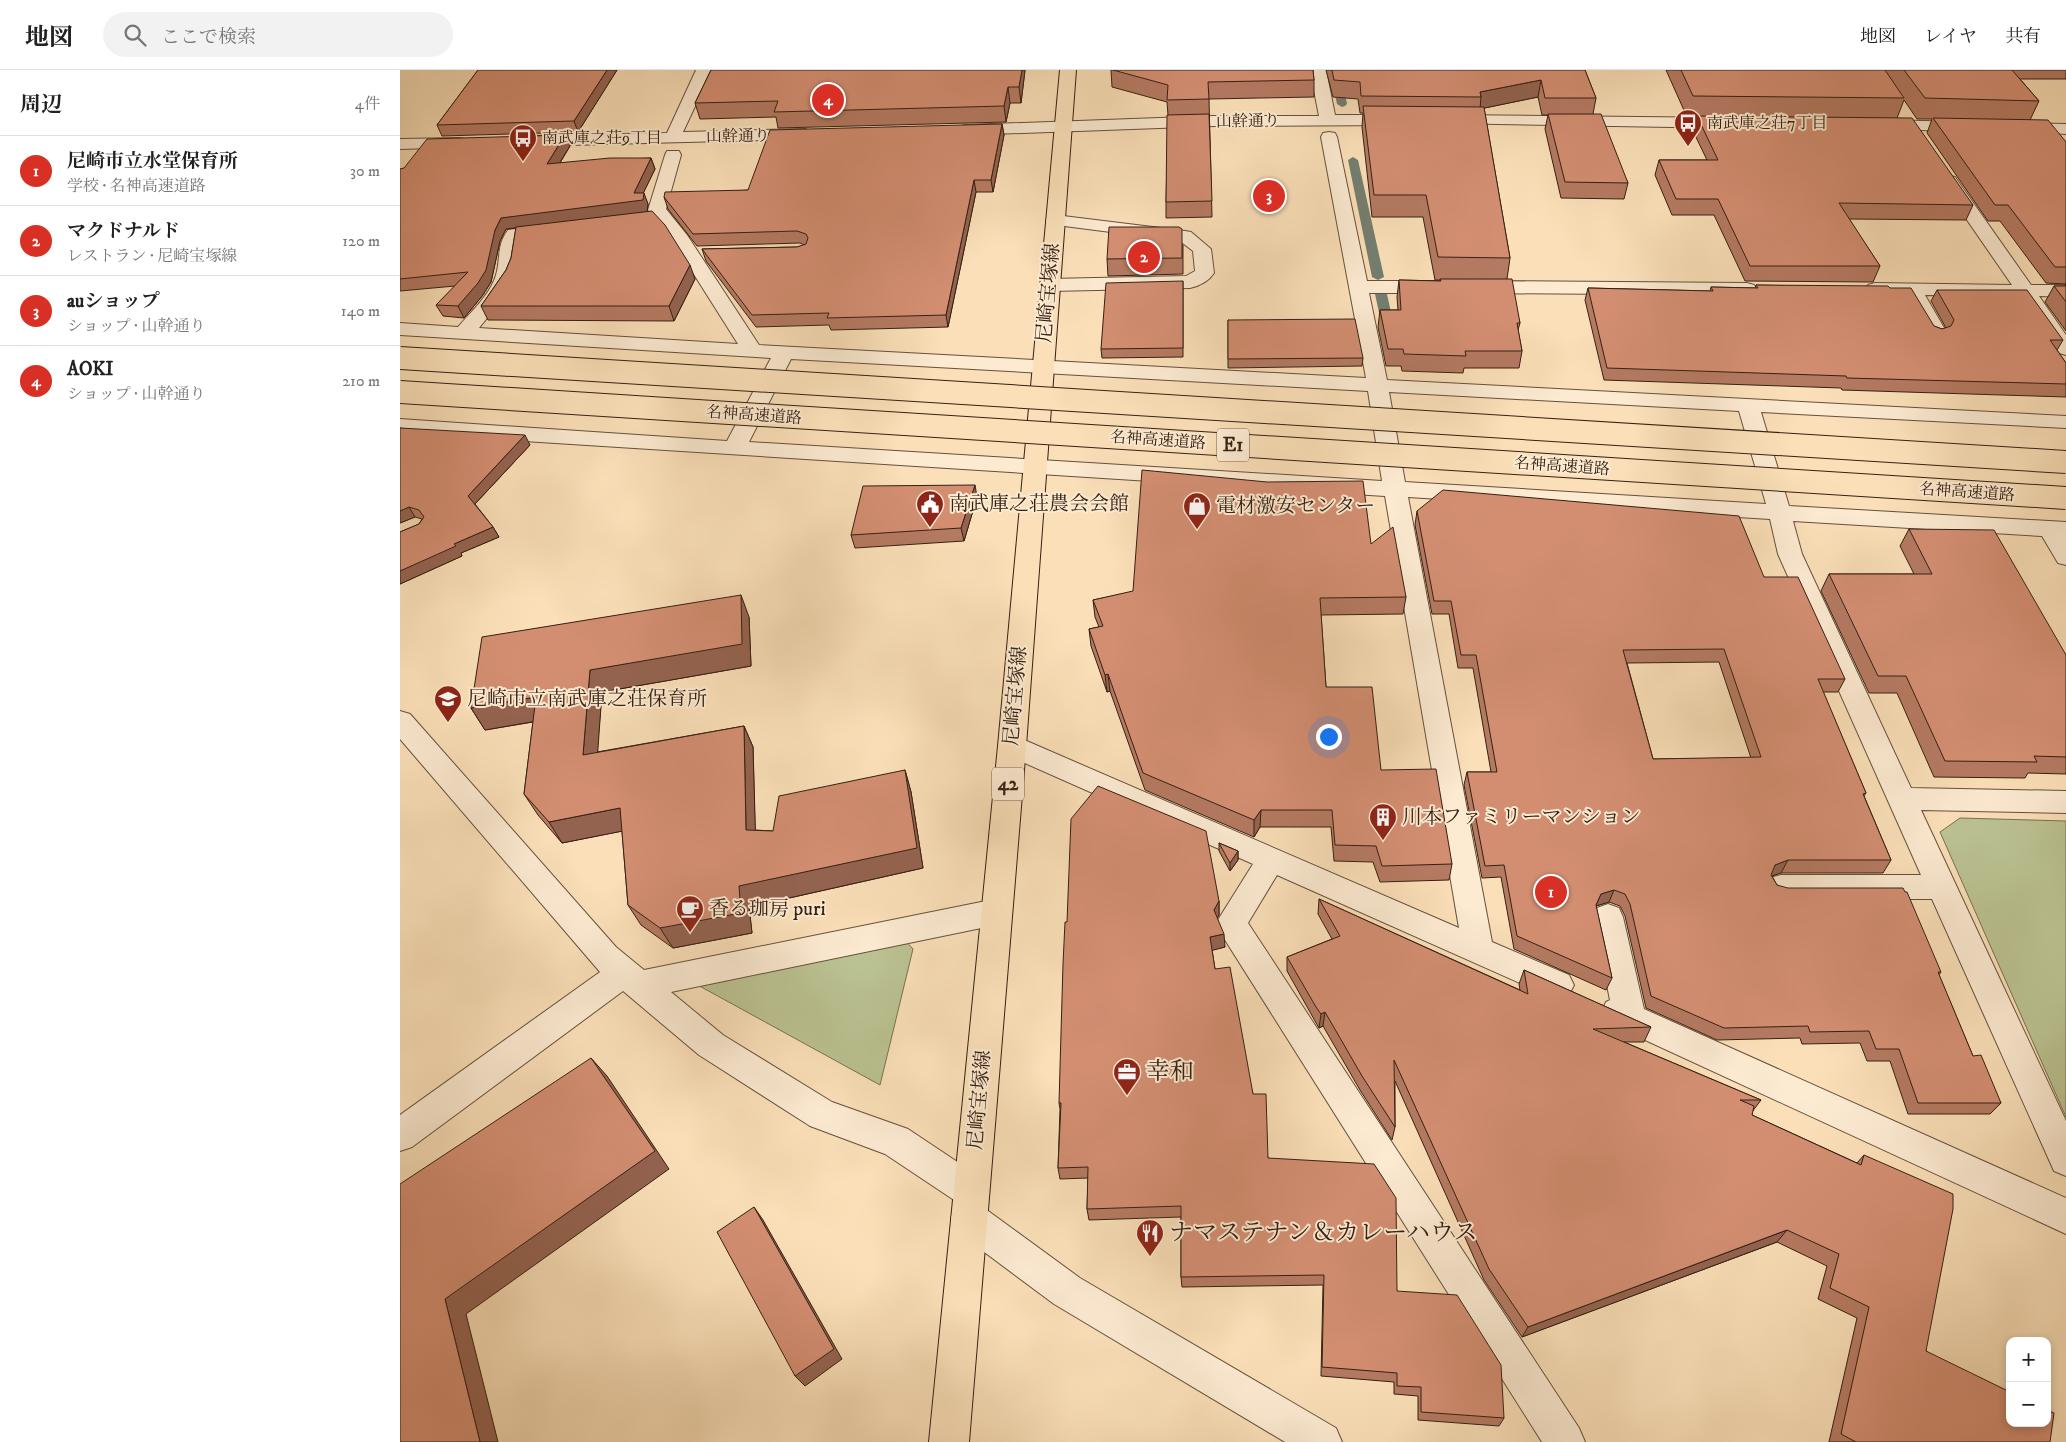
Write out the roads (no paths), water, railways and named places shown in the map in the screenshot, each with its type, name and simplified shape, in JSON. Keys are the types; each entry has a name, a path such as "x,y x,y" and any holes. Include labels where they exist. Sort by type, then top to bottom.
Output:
{"main road":[{"name":"尼崎宝塚線","path":"949,1442 1012,746 1068,70"},
{"name":"名神高速道路","path":"400,358 2066,462"},
{"name":"名神高速道路","path":"400,392 2066,498"}],"street":[{"path":"704,70 673,146 657,210 691,254 752,351"},
{"path":"1318,70 1328,133 1378,384 1395,490 1478,949"},
{"path":"1900,109 1924,144"},
{"name":"山幹通り","path":"946,130 1063,139 1328,133 1416,120"},
{"path":"1435,120 1751,123"},
{"path":"1859,125 1983,127"},
{"path":"2001,128 2066,129"},
{"name":"山幹通り","path":"513,141 673,146 821,134"},
{"path":"400,144 476,142"},
{"name":"山幹通り","path":"653,155 673,146 692,154"},
{"path":"525,157 574,156"},
{"path":"438,160 468,159"},
{"path":"1938,164 2066,349"},
{"path":"644,219 663,217"},
{"path":"1050,285 1190,282 1205,274 1202,249 1185,236 1056,220"},
{"path":"462,334 489,302 505,276 508,248 514,234 570,228"},
{"path":"691,254 711,253"},
{"path":"1358,287 1769,289"},
{"path":"1855,289 2066,291"},
{"path":"1912,289 1937,333"},
{"path":"400,330 784,353 2066,422"},
{"path":"735,447 784,353"},
{"path":"1748,404 1790,554 2066,1159"},
{"path":"400,426 1395,490 2058,530 2066,556"},
{"path":"400,721 606,957 711,1045 822,1115 896,1141 1067,1291 1322,1442"},
{"path":"1012,746 1478,949 2066,1216"},
{"path":"1902,799 2066,802"},
{"path":"1272,859 1231,924 1565,1442"},
{"path":"1781,887 1942,887"},
{"path":"400,1135 632,979 996,912"},
{"path":"1608,917 1630,1018"}],"waterway":[{"path":"1335,70 1342,104"},
{"path":"1353,160 1378,277"},
{"path":"1381,294 1389,331"}],"place":[{"name":"AOKI","path":"828,100"},
{"name":"南武庫之荘7丁目","path":"1688,147"},
{"name":"南武庫之荘9丁目","path":"523,162"},
{"name":"auショップ","path":"1269,196"},
{"name":"マクドナルド","path":"1144,257"},
{"name":"南武庫之荘農会会館","path":"930,528"},
{"name":"電材激安センター","path":"1197,530"},
{"name":"尼崎市立南武庫之荘保育所","path":"448,723"},
{"name":"川本ファミリーマンション","path":"1383,841"},
{"name":"尼崎市立水堂保育所","path":"1551,892"},
{"name":"香る珈房 puri","path":"690,933"},
{"name":"幸和","path":"1127,1096"},
{"name":"ナマステナン＆カレーハウス","path":"1150,1257"}]}
